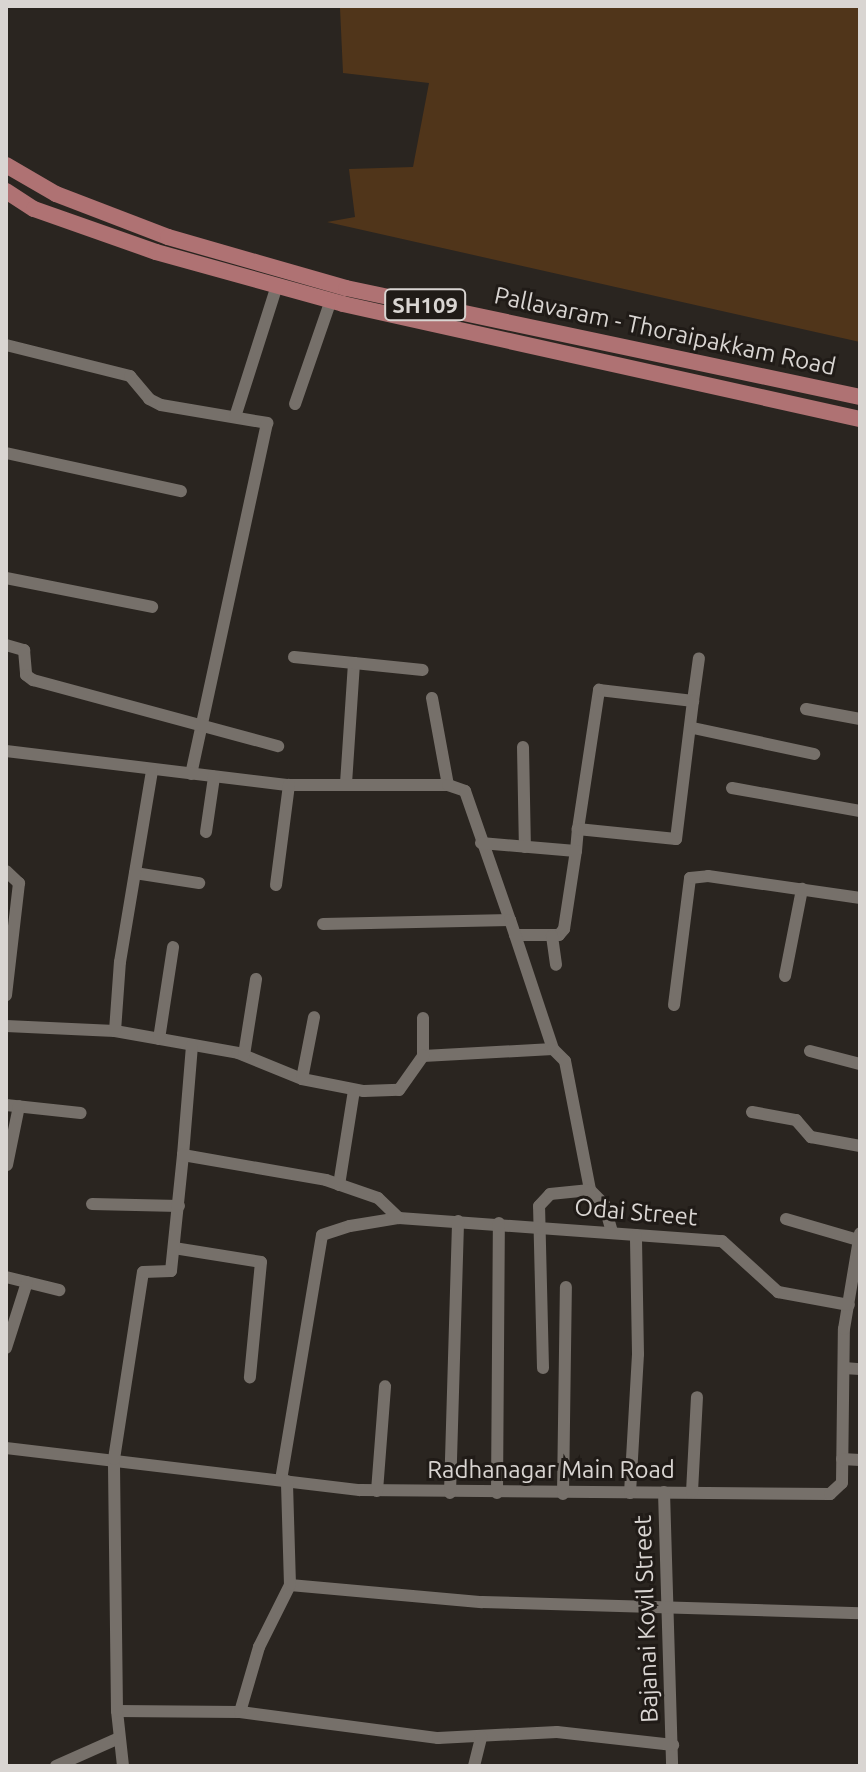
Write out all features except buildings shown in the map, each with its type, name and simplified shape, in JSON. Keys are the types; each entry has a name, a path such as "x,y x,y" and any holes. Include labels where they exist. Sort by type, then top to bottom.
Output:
{"main road":[{"name":"Pallavaram - Thoraipakkam Road","path":"6,165 56,194 168,237 346,288 860,397"},
{"name":"Pallavaram - Thoraipakkam Road","path":"6,191 34,209 143,247 331,300 860,419"}],"street":[{"path":"235,417 277,285"},
{"path":"295,404 331,300"},
{"path":"6,345 130,376 149,399 161,405 267,423 205,728 191,774"},
{"path":"6,453 181,491"},
{"path":"6,578 152,607"},
{"path":"6,645 24,650 26,675 33,680 278,746"},
{"path":"294,657 423,670"},
{"path":"578,829 676,839 693,728 699,658"},
{"path":"346,783 354,663"},
{"path":"515,935 552,936 564,929 599,690 693,701"},
{"path":"432,698 448,785"},
{"path":"806,709 860,719"},
{"path":"693,728 814,754"},
{"path":"523,747 525,847"},
{"path":"6,751 152,771 289,785 448,785 469,797 481,843 553,1049 565,1061 590,1190 604,1204 612,1232"},
{"path":"115,1031 135,873 152,771"},
{"path":"206,832 214,777"},
{"path":"276,885 289,785"},
{"path":"732,788 860,811"},
{"path":"481,843 576,851"},
{"path":"6,995 19,883 8,871"},
{"path":"135,873 199,883"},
{"path":"674,1005 687,889 697,875 860,898"},
{"path":"785,976 802,889"},
{"path":"323,924 510,920"},
{"path":"552,936 556,965"},
{"path":"159,1039 173,947"},
{"path":"244,1055 256,979"},
{"path":"302,1079 314,1017"},
{"path":"6,1026 115,1031 244,1055 302,1079 354,1090 399,1090 423,1056 423,1018"},
{"path":"123,1766 117,1711 114,1459 143,1272 171,1271 192,1045"},
{"path":"423,1056 553,1049"},
{"path":"810,1051 860,1064"},
{"path":"339,1185 354,1090"},
{"path":"7,1165 13,1105 81,1113"},
{"path":"752,1112 796,1120 811,1137 860,1146"},
{"path":"183,1155 339,1185 378,1198 399,1218"},
{"path":"543,1368 539,1206 546,1196 590,1190"},
{"path":"92,1204 179,1206"},
{"name":"Odai Street","path":"284,1481 322,1235 399,1218 722,1241 778,1292 849,1305"},
{"path":"786,1219 859,1237"},
{"path":"450,1493 458,1221"},
{"path":"497,1493 499,1223"},
{"path":"630,1493 638,1354 636,1235"},
{"name":"Radhanagar Main Road","path":"6,1448 377,1491 830,1494 842,1483 844,1368 859,1237"},
{"path":"174,1248 261,1262 250,1377"},
{"path":"6,1277 59,1290"},
{"path":"6,1348 27,1282"},
{"path":"563,1494 566,1287"},
{"path":"844,1368 860,1369"},
{"path":"377,1491 385,1386"},
{"path":"692,1492 697,1397"},
{"path":"842,1459 860,1460"},
{"path":"240,1712 259,1647 290,1585 284,1481"},
{"name":"Bajanai Kovil Street","path":"664,1492 672,1766"},
{"path":"290,1585 482,1602 860,1613"},
{"path":"117,1711 240,1712 438,1738 557,1732 673,1745"},
{"path":"474,1766 481,1737"},
{"path":"56,1766 119,1738"}],"shaded area":[{"path":"860,6 860,342 327,222 355,217 349,169 413,167 429,83 343,73 340,8 250,7"}]}
